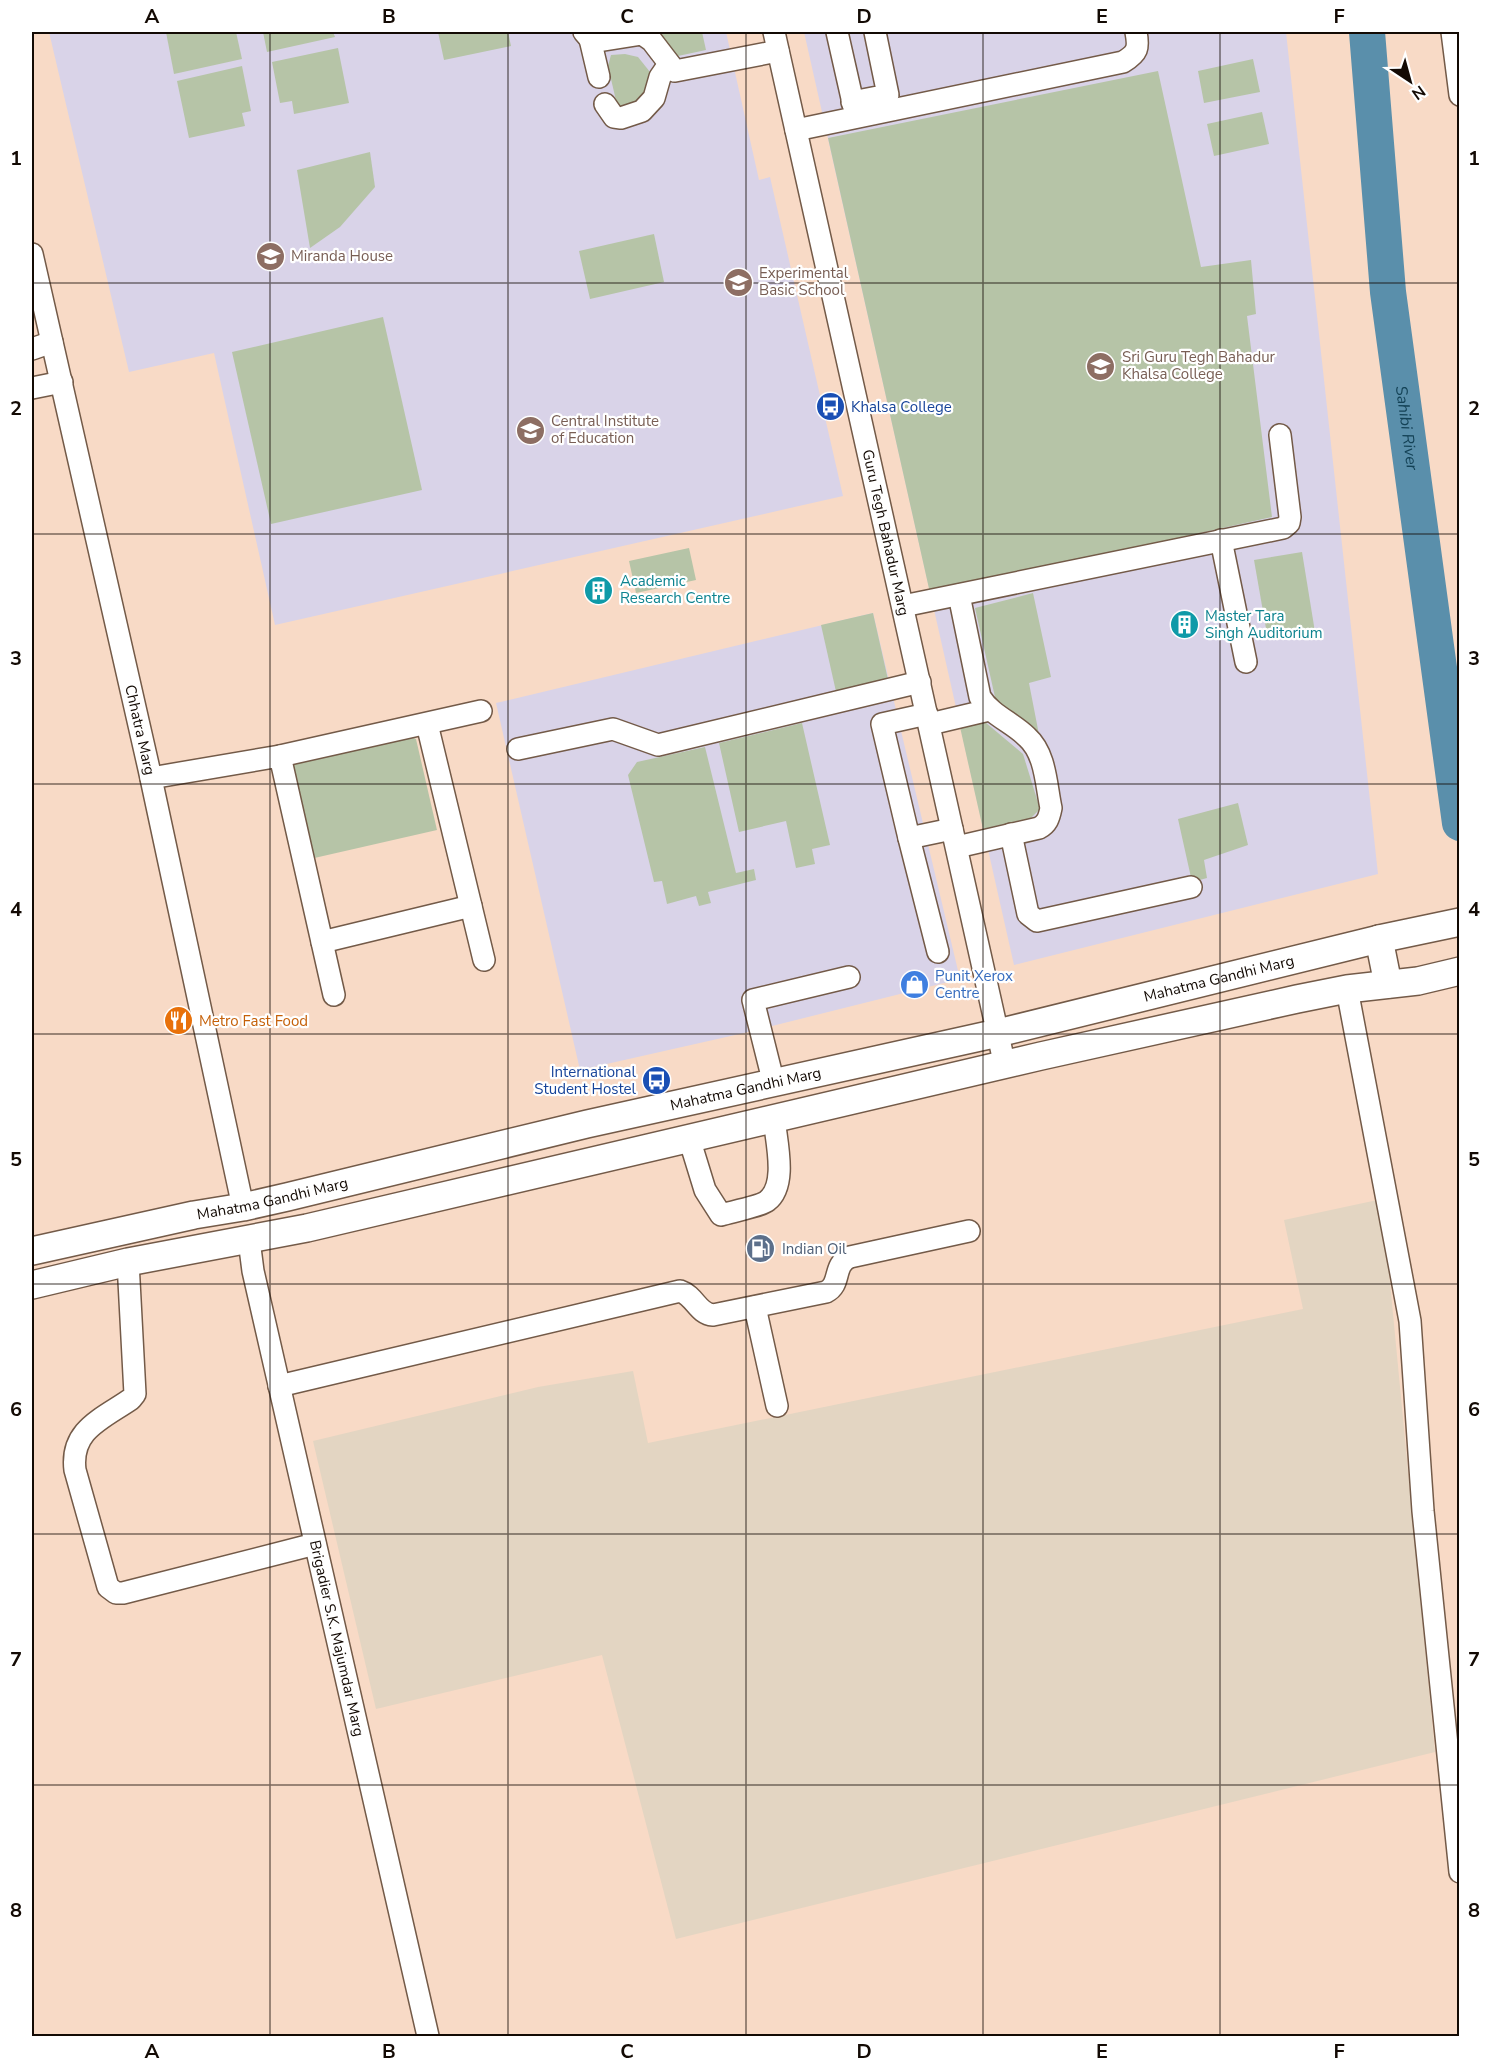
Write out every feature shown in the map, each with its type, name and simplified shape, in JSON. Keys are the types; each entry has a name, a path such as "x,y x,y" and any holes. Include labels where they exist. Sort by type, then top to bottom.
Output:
{"main road":[{"name":"Mahatma Gandhi Marg","path":"32,1251 194,1215 243,1207 587,1124 998,1033 1389,937 1460,922"},
{"path":"1388,984 1389,937"},
{"path":"32,1286 128,1263 249,1240 774,1118 1347,989 1418,981 1460,971"}],"street":[{"path":"837,32 854,109"},
{"path":"796,130 888,95 875,32"},
{"path":"854,109 1123,62 1133,56 1137,47 1136,32"},
{"path":"1452,32 1460,95"},
{"path":"587,35 598,41 642,34 652,41 675,71 776,41"},
{"path":"587,35 598,77"},
{"name":"Guru Tegh Bahadur Marg","path":"776,41 1005,1066"},
{"path":"605,104 614,117 621,118 642,111 654,98 660,77 669,64"},
{"name":"Chhatra Marg","path":"32,254 151,778 243,1207"},
{"path":"32,350 52,342"},
{"path":"32,388 62,382"},
{"path":"903,606 1283,528 1290,517 1280,435"},
{"path":"1221,540 1245,662"},
{"path":"909,838 955,838 1011,834 1039,828 1045,825 1050,817 1051,808 1038,750 1026,736 989,710 980,697 959,595"},
{"path":"519,749 613,729 658,745 920,682"},
{"path":"938,952 882,724 989,710"},
{"path":"151,778 280,756 481,711"},
{"path":"427,724 484,960"},
{"path":"280,756 334,995"},
{"path":"1011,834 1028,914 1037,921 1191,887"},
{"path":"322,942 471,906"},
{"path":"774,1084 753,1000 849,977"},
{"path":"1347,989 1410,1321 1423,1511 1460,1872"},
{"path":"689,1138 705,1190 721,1215 766,1202 776,1190 780,1172 774,1118"},
{"path":"279,1386 681,1292 690,1296 708,1315 755,1307 830,1290 834,1286 840,1264 850,1257 969,1231"},
{"name":"Brigadier S.K. Majumdar Marg","path":"249,1240 253,1271 428,2037"},
{"path":"128,1263 135,1394 82,1434 74,1458 75,1470 108,1587 116,1593 123,1593 315,1544"},
{"path":"755,1307 777,1406"}],"shaded area":[{"path":"49,32 726,32 759,180 770,177 843,496 275,625 214,353 129,372"},
{"name":"Sri Guru Tegh Bahadur Khalsa College","path":"804,32 1286,32 1378,874 1014,965"},
{"path":"873,613 960,979 744,1033 580,1070 496,703"},
{"path":"1382,1199 1435,1752 676,1939 602,1655 376,1709 313,1441 538,1387 633,1371 648,1443 1303,1309 1284,1220"}],"green space":[{"path":"166,32 236,32 242,59 174,74"},
{"path":"263,32 333,32 335,37 267,52"},
{"path":"438,32 508,32 511,46 444,60"},
{"path":"655,32 702,32 706,50 678,56"},
{"path":"338,48 349,103 294,114 292,101 280,103 272,62"},
{"path":"625,54 638,57 650,72 643,101 621,109 617,105 608,66 611,55"},
{"path":"1253,59 1260,92 1204,103 1198,71"},
{"path":"242,66 251,111 242,113 245,126 189,138 177,81"},
{"path":"1158,71 1201,267 1251,260 1256,314 1247,316 1272,517 930,593 828,138"},
{"path":"1262,112 1269,144 1214,156 1207,124"},
{"path":"370,152 375,187 340,227 310,248 297,170"},
{"path":"654,234 664,282 590,299 579,251"},
{"path":"383,317 422,490 271,524 232,352"},
{"path":"689,548 696,580 636,593 629,561"},
{"path":"1302,552 1315,632 1268,640 1254,560"},
{"path":"1033,593 1051,677 1029,683 1041,745 997,706 975,608"},
{"path":"873,613 889,684 837,696 821,625"},
{"path":"985,722 1023,754 1040,809 1031,818 983,829 960,727"},
{"path":"802,723 830,845 812,849 815,864 796,868 786,821 739,832 719,743"},
{"path":"409,736 416,739 437,830 310,859 290,768 299,761"},
{"path":"705,747 736,873 754,869 756,880 708,892 711,903 699,906 696,896 667,904 662,881 654,882 628,775 637,762"},
{"path":"1238,803 1248,845 1204,860 1207,878 1192,882 1178,819"}],"waterway":[{"name":"Sahibi River","path":"1367,32 1388,292 1460,823"}],"place":[{"name":"Miranda House","path":"270,256"},
{"name":"Experimental Basic School","path":"738,282"},
{"name":"Sri Guru Tegh Bahadur Khalsa College","path":"1101,366"},
{"name":"Khalsa College","path":"830,407"},
{"name":"Central Institute of Education","path":"530,430"},
{"name":"Academic Research Centre","path":"599,590"},
{"name":"Master Tara Singh Auditorium","path":"1184,625"},
{"name":"Punit Xerox Centre","path":"914,985"},
{"name":"Metro Fast Food","path":"178,1021"},
{"name":"International Student Hostel","path":"657,1081"},
{"name":"Indian Oil","path":"761,1249"}]}
